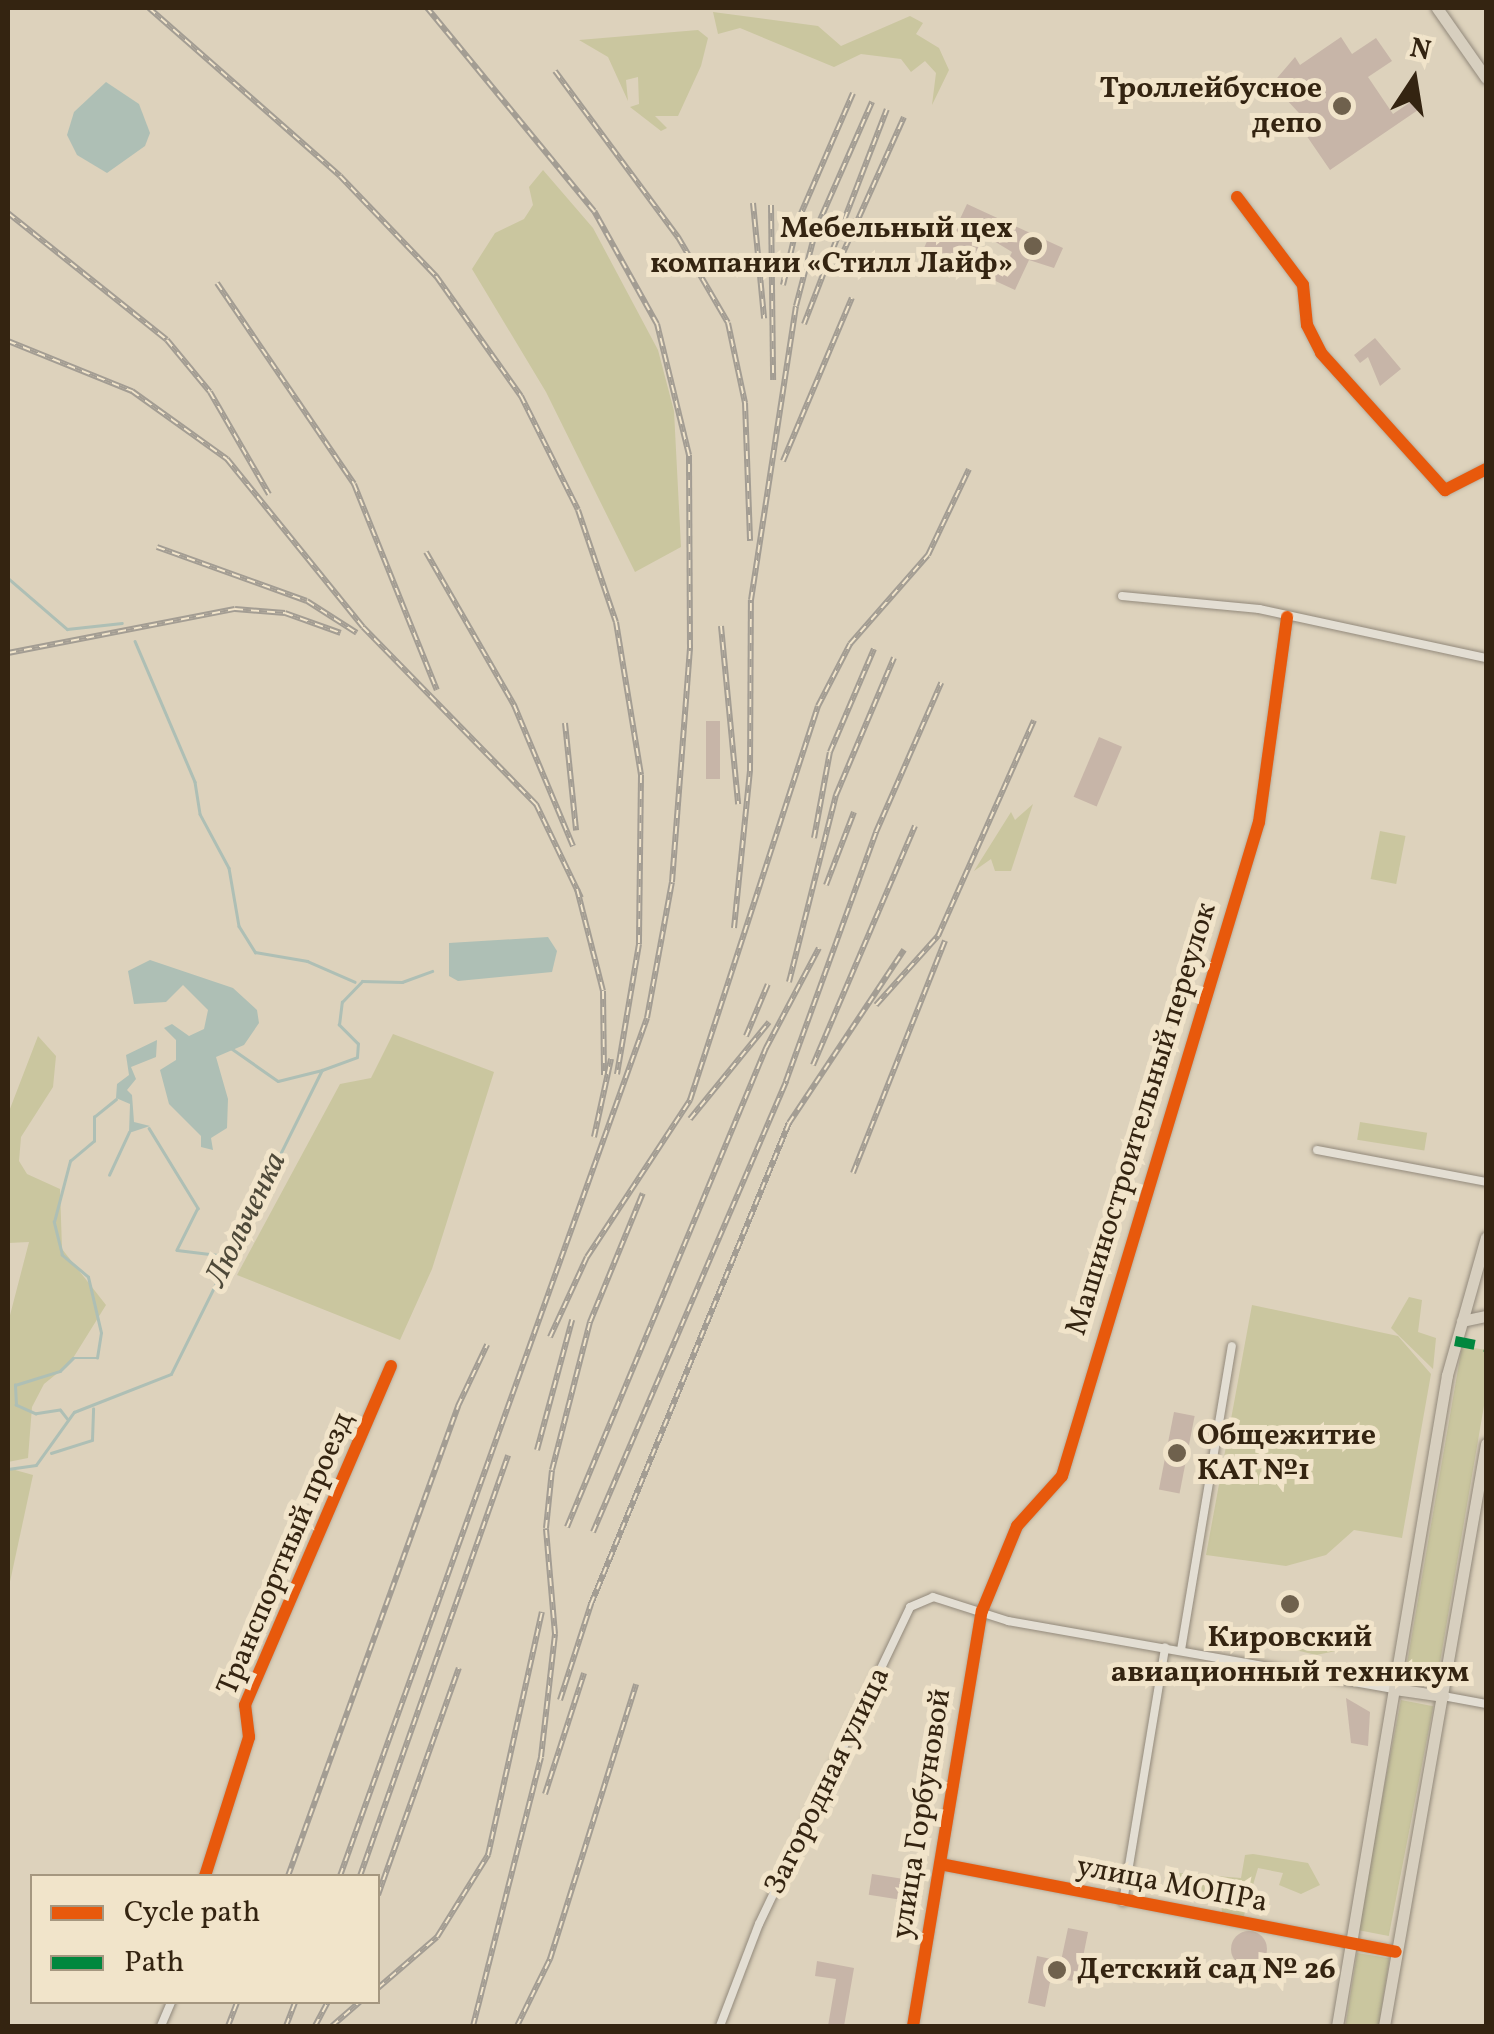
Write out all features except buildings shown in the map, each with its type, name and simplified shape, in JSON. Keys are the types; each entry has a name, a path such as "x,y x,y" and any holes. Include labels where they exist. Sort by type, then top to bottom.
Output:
{"main road":[{"path":"1438,8 1486,78"},
{"path":"1337,2026 1462,1320 1486,1237"},
{"path":"1462,1320 1486,1316"},
{"path":"1384,2026 1486,1444"},
{"path":"1396,1689 1443,1696"}],"street":[{"path":"1237,197 1303,284 1307,325 1321,353 1445,490 1486,469"},
{"path":"1122,596 1287,617 1486,658"},
{"name":"Машиностроительный переулок","path":"982,1611 1017,1526 1062,1476 1259,822 1287,617"},
{"path":"1317,1150 1486,1182"},
{"path":"1181,1650 1232,1346"},
{"name":"Транспортный проезд","path":"206,1874 248,1741 243,1713 251,1688 392,1366"},
{"name":"Загородная улица","path":"720,2026 759,1924 910,1607 933,1597 982,1611 1396,1689"},
{"name":"улица Горбуновой","path":"912,2026 982,1611"},
{"path":"1123,1902 1165,1647"},
{"path":"1443,1696 1486,1704"},
{"name":"улица МОПРа","path":"940,1864 1396,1952"}],"shaded area":[{"path":"713,12 818,26 841,46 910,16 923,23 916,34 939,48 949,70 932,105 936,73 925,61 911,72 901,59 861,54 834,67 740,28 718,34"},
{"path":"698,30 708,38 701,66 678,116 655,116 667,128 661,131 630,107 639,104 638,77 626,80 628,101 608,57 579,40"},
{"path":"106,82 139,104 150,133 145,146 107,173 77,155 67,135 74,112"},
{"path":"543,170 593,228 658,350 674,411 681,547 635,572 546,392 472,269 495,233 524,219 533,205 529,187"},
{"path":"1033,804 1011,871 995,871 991,859 974,871 1011,812 1015,820"},
{"path":"1380,831 1406,836 1396,884 1371,879"},
{"path":"548,937 557,951 552,972 458,981 449,976 449,943"},
{"path":"150,960 233,988 257,1010 259,1023 244,1045 216,1057 228,1099 227,1128 211,1138 213,1150 201,1147 201,1136 169,1104 160,1070 176,1060 176,1040 164,1028 172,1024 189,1036 204,1029 208,1010 183,985 166,1002 134,1004 128,971"},
{"path":"393,1034 494,1072 432,1269 400,1340 237,1275 340,1084 371,1078"},
{"path":"38,1036 56,1056 53,1087 21,1137 19,1161 27,1174 60,1189 62,1249 106,1305 70,1363 44,1384 32,1407 28,1458 8,1462 8,1323 29,1242 8,1243 8,1114"},
{"path":"157,1040 156,1057 131,1067 136,1079 127,1090 132,1095 134,1122 150,1126 129,1133 130,1104 116,1098 117,1084 129,1075 126,1055"},
{"path":"1360,1122 1427,1133 1424,1150 1357,1140"},
{"path":"1409,1297 1422,1300 1418,1332 1436,1338 1433,1369 1391,1328"},
{"path":"1252,1305 1398,1336 1431,1374 1402,1538 1354,1530 1326,1555 1286,1566 1206,1555"},
{"path":"1462,1346 1486,1350 1486,1394 1438,1674 1406,1669"},
{"path":"8,1468 33,1475 8,1591"},
{"path":"1270,1630 1314,1634 1341,1650 1316,1655 1263,1642"},
{"path":"1401,1700 1433,1706 1389,1936 1356,1930"},
{"path":"1245,1855 1308,1863 1320,1885 1301,1894 1279,1885 1283,1873 1258,1868 1243,1919 1222,1913 1221,1900 1193,1887 1175,1891 1179,1873 1241,1878"},
{"path":"1357,1953 1390,1958 1379,2026 1345,2026"}],"waterway":[{"path":"8,578 67,629 122,623"},
{"path":"135,641 195,782 200,814 229,868 239,926 255,952 307,961 355,982"},
{"name":"Люльченка","path":"8,1469 36,1465 74,1412 171,1374 322,1070 357,1057 358,1044 339,1025 342,1002 362,981 402,982 432,971"},
{"path":"231,1048 278,1081 322,1070"},
{"path":"67,1419 60,1410 36,1414 16,1405 15,1385 60,1371 73,1358 97,1358 101,1333 88,1277 62,1255 54,1222 70,1161 94,1141 94,1117 116,1099"},
{"path":"149,1128 198,1208 177,1250 226,1256"},
{"path":"109,1175 129,1132"},
{"path":"51,1453 92,1440 93,1409"}],"railway":[{"path":"149,8 340,176 436,276 521,396 578,510 616,622 641,775 639,944 617,1074"},
{"path":"341,1874 647,1018 672,882 690,648 689,455 657,324 594,211 427,8"},
{"path":"555,71 678,237 728,323 745,403 750,541"},
{"path":"783,285 799,218 853,93"},
{"path":"734,928 750,771 751,600 796,306 816,229 872,102"},
{"path":"804,324 887,109"},
{"path":"833,275 904,117"},
{"path":"753,203 764,318"},
{"path":"771,205 773,380"},
{"path":"8,213 167,340 210,392 269,494"},
{"path":"217,283 354,484 437,690"},
{"path":"783,461 852,298"},
{"path":"8,341 132,391 227,459 363,627 536,804 581,898"},
{"path":"550,1337 587,1257 690,1100 818,706 850,644 928,555 969,469"},
{"path":"157,547 307,601 357,633"},
{"path":"426,552 514,705 573,846"},
{"path":"8,653 235,609 285,613 341,633"},
{"path":"721,626 738,804"},
{"path":"814,838 830,752 874,649"},
{"path":"789,982 836,795 894,658"},
{"path":"593,1532 786,1081 876,832 941,683"},
{"path":"876,1005 938,936 1034,720"},
{"path":"565,723 576,830"},
{"path":"826,885 854,812"},
{"path":"813,1065 915,826"},
{"path":"577,889 603,991 604,1075"},
{"path":"853,1173 945,941"},
{"path":"567,1527 766,1048 819,948"},
{"path":"560,1700 591,1604 789,1123 904,950"},
{"path":"746,1036 768,984"},
{"path":"690,1119 769,1022"},
{"path":"594,1137 611,1059"},
{"path":"473,2026 541,1757 555,1634 546,1528 552,1470 590,1322 643,1193"},
{"path":"537,1450 572,1320"},
{"path":"289,1874 458,1406 487,1345"},
{"path":"361,1874 508,1455"},
{"path":"380,1986 437,1937 488,1855 542,1612"},
{"path":"380,1889 459,1668"},
{"path":"545,1794 584,1673"},
{"path":"517,2026 550,1959 636,1684"},
{"path":"228,2026 236,2004"},
{"path":"286,2026 294,2004"},
{"path":"315,2026 327,2004"},
{"path":"332,2026 358,2004"}],"marked path":[{"path":"1455,1341 1486,1347"}],"cycle path":[{"path":"1237,197 1303,285 1307,325 1321,353 1445,490 1486,469"},
{"path":"913,2026 982,1611 1017,1526 1062,1476 1259,822 1287,617"},
{"path":"206,1874 249,1737 245,1705 391,1366"},
{"path":"940,1864 1396,1952"}],"place":[{"name":"Троллейбусное депо","path":"1342,106"},
{"name":"Мебельный цех компании «Стилл Лайф»","path":"1033,246"},
{"name":"Общежитие КАТ №1","path":"1177,1453"},
{"name":"Кировский авиационный техникум","path":"1290,1604"},
{"name":"Детский сад № 26","path":"1057,1970"}]}
